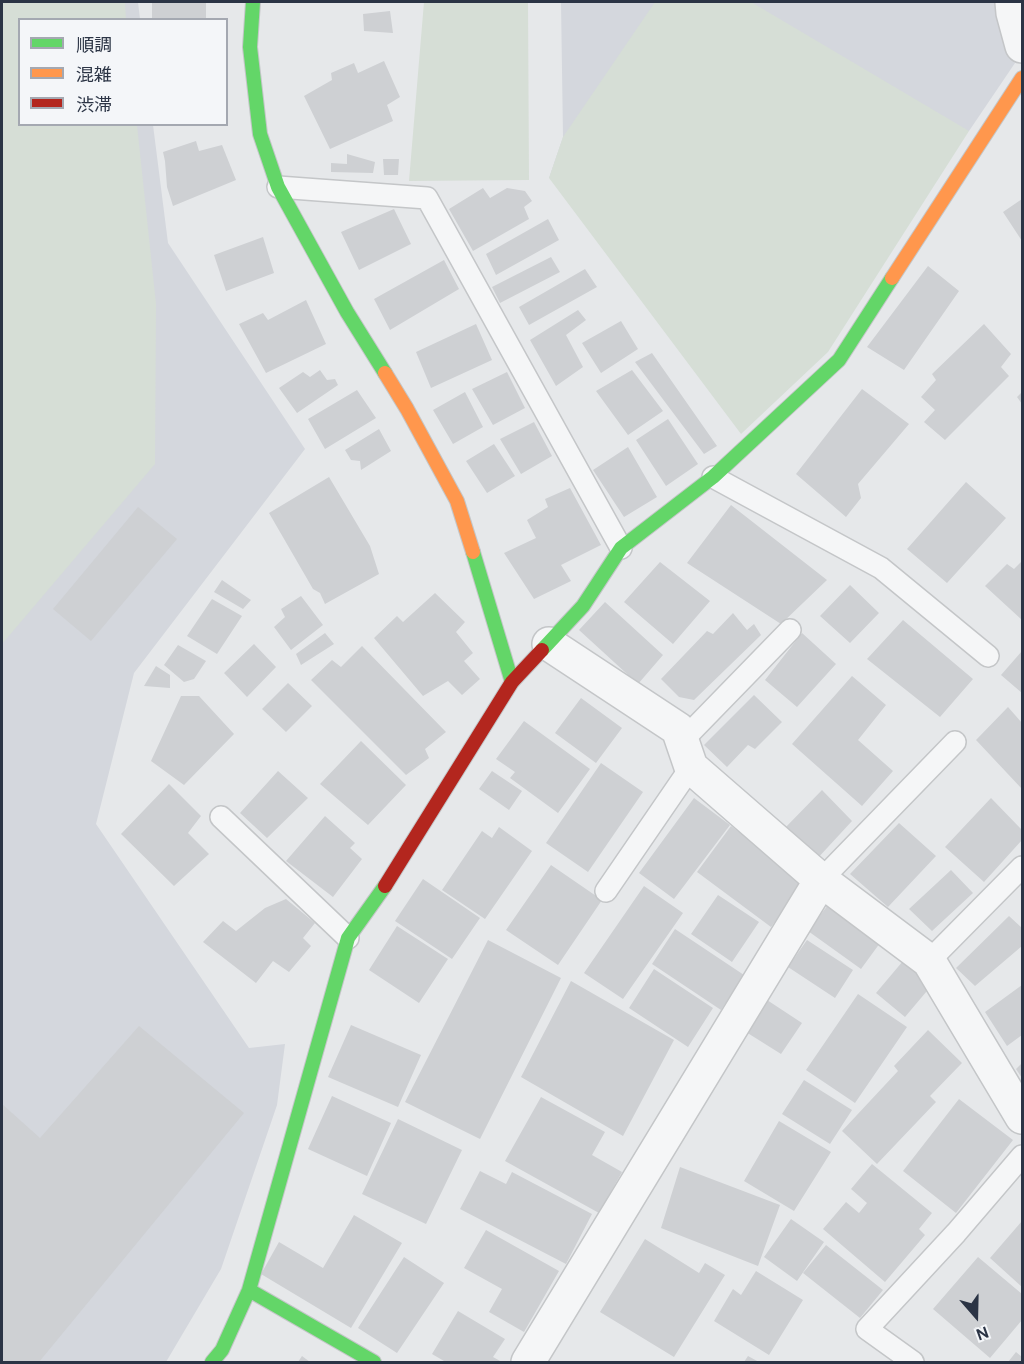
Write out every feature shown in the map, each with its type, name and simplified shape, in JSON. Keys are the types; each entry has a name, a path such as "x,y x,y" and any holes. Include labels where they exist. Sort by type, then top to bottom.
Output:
{"street":[{"path":"253,2 250,47 260,134 278,187 347,312 407,409 458,501 512,682"},
{"path":"1016,8 1023,46"},
{"path":"212,1362 222,1350 249,1290 348,938 394,873 512,682 583,606 621,548 713,477 839,360 1023,78"},
{"path":"549,644 678,729 686,754 821,880 929,961 1023,1117"},
{"path":"528,1362 821,880"},
{"path":"249,1290 374,1362"}],"lane":[{"path":"278,187 427,198 621,548"},
{"path":"713,477 881,568 988,656"},
{"path":"606,891 686,754 790,630"},
{"path":"821,880 955,742"},
{"path":"221,817 348,938"},
{"path":"929,961 1023,867"},
{"path":"913,1362 867,1329 956,1233 1023,1156"}],"shaded area":[{"path":"2,2 138,2 140,18 18,18 18,126 153,126 168,243 305,449 134,673 96,824 249,1048 285,1044 277,1105 221,1269 166,1362 2,1362"},
{"path":"2,2 125,2 126,18 18,18 18,126 137,126 156,304 155,464 2,644"},
{"path":"424,2 528,2 529,180 409,181"},
{"path":"561,2 997,2 999,19 1015,63 969,131 549,178 563,137"},
{"path":"655,2 751,2 969,131 828,352 741,434 549,178 563,137"}],"building":[{"path":"152,2 206,2 206,18 152,18"},
{"path":"390,11 393,33 364,31 363,14"},
{"path":"384,61 400,97 387,105 393,121 330,149 304,96 332,80 331,73 354,63 358,73"},
{"path":"196,141 199,151 222,145 236,180 173,206 167,187 163,152"},
{"path":"347,154 375,162 373,173 331,172 331,163 347,164"},
{"path":"383,159 399,159 398,175 384,175"},
{"path":"483,188 490,198 507,188 525,191 532,201 524,207 529,219 473,251 449,209"},
{"path":"1022,199 1022,241 1003,212"},
{"path":"394,209 411,244 359,270 341,232"},
{"path":"548,219 559,240 496,275 486,254"},
{"path":"263,237 274,273 226,291 214,255"},
{"path":"551,257 560,272 500,303 492,287"},
{"path":"444,260 459,289 390,330 374,299"},
{"path":"928,266 959,291 904,370 867,347"},
{"path":"585,269 597,287 529,325 519,307"},
{"path":"306,300 326,344 266,373 239,324 263,313 268,320"},
{"path":"578,310 586,320 566,335 583,367 556,386 530,340"},
{"path":"621,321 638,349 601,373 582,343"},
{"path":"476,324 492,360 431,388 416,352"},
{"path":"984,324 1011,354 1001,367 1009,376 945,440 924,422 935,410 921,397 936,380 932,374"},
{"path":"652,353 717,446 704,454 635,362"},
{"path":"320,370 327,380 335,379 338,385 297,413 279,388 303,372 310,377"},
{"path":"632,370 663,411 628,435 596,391"},
{"path":"507,372 525,408 493,425 472,389"},
{"path":"862,389 909,424 858,484 861,498 846,517 796,474"},
{"path":"357,390 376,418 325,449 308,419"},
{"path":"465,392 483,427 453,444 433,410"},
{"path":"1022,392 1022,404 1017,397"},
{"path":"668,419 698,464 666,486 636,440"},
{"path":"534,422 552,456 521,474 500,439"},
{"path":"379,429 391,451 361,470 360,461 351,460 345,450"},
{"path":"494,444 515,476 487,493 466,461"},
{"path":"628,447 657,497 624,517 593,470"},
{"path":"329,477 370,546 379,574 325,604 320,593 313,589 269,513"},
{"path":"966,482 1006,518 947,583 907,549"},
{"path":"570,488 601,545 561,565 571,581 534,599 504,553 536,538 527,520 548,507 545,499"},
{"path":"731,505 827,580 781,624 687,563"},
{"path":"138,507 177,539 91,641 53,609"},
{"path":"1022,561 1022,620 985,586 1007,564 1014,569"},
{"path":"660,562 710,601 673,644 624,602"},
{"path":"222,580 251,600 243,609 214,592"},
{"path":"850,585 879,613 850,643 820,616"},
{"path":"435,593 465,622 456,632 473,653 464,661 480,679 462,695 448,681 423,696 374,638 397,616 403,622"},
{"path":"301,596 323,625 291,650 274,627 285,617 281,609"},
{"path":"212,599 242,616 217,654 187,636"},
{"path":"605,602 663,655 638,684 579,630"},
{"path":"733,613 747,630 754,624 761,635 694,700 679,697 661,679 707,631 713,634"},
{"path":"903,620 973,679 940,717 867,659"},
{"path":"325,633 334,644 301,665 296,654"},
{"path":"802,633 836,664 797,707 765,680"},
{"path":"254,644 276,667 247,697 224,673"},
{"path":"178,645 206,661 194,679 184,682 164,665"},
{"path":"362,646 446,732 425,749 429,758 406,775 311,680 332,660 341,667"},
{"path":"1022,651 1022,693 1001,675"},
{"path":"156,666 170,675 170,688 144,686"},
{"path":"852,676 886,705 858,740 893,771 862,806 792,744"},
{"path":"288,683 312,706 286,732 262,709"},
{"path":"754,695 782,722 755,749 748,745 727,767 704,745"},
{"path":"181,696 199,696 234,734 184,785 151,761"},
{"path":"581,698 622,728 596,763 555,733"},
{"path":"1008,707 1022,723 1022,789 976,740"},
{"path":"524,721 590,769 558,813 510,778 515,772 496,759"},
{"path":"361,741 406,785 368,825 320,784"},
{"path":"601,763 643,792 588,872 546,843"},
{"path":"278,771 308,798 267,838 240,813"},
{"path":"492,771 522,791 509,810 479,789"},
{"path":"169,784 201,816 188,833 209,854 174,886 121,834"},
{"path":"822,790 852,821 816,860 783,830"},
{"path":"694,798 730,825 674,899 639,873"},
{"path":"991,798 1022,830 1022,840 984,882 945,847"},
{"path":"325,816 355,843 350,848 362,859 333,897 286,861"},
{"path":"899,823 936,856 888,907 850,874"},
{"path":"731,826 805,881 771,927 697,872"},
{"path":"499,827 532,851 485,919 442,890 482,831 492,838"},
{"path":"551,865 602,900 558,965 506,930"},
{"path":"951,870 973,893 932,931 909,909"},
{"path":"423,879 480,918 452,959 395,921"},
{"path":"644,886 683,913 623,999 584,973"},
{"path":"718,895 759,922 732,962 691,934"},
{"path":"286,899 315,923 303,938 311,946 289,972 273,961 256,983 203,942 223,921 236,931 265,908"},
{"path":"828,905 880,943 861,969 808,931"},
{"path":"1009,916 1022,928 1022,946 975,986 956,968"},
{"path":"397,926 448,959 419,1003 369,970"},
{"path":"675,929 744,975 721,1010 652,964"},
{"path":"488,940 561,978 480,1139 405,1102"},
{"path":"807,940 853,970 835,998 788,967"},
{"path":"903,961 932,985 905,1017 876,993"},
{"path":"654,969 713,1008 688,1047 629,1008"},
{"path":"571,981 674,1040 623,1136 521,1077"},
{"path":"1022,985 1022,1035 1007,1046 985,1012"},
{"path":"858,994 907,1027 855,1103 806,1070"},
{"path":"767,1000 802,1023 781,1054 746,1032"},
{"path":"351,1025 421,1055 398,1107 328,1077"},
{"path":"139,1026 244,1113 39,1362 2,1362 2,1104 40,1138"},
{"path":"928,1030 962,1063 930,1096 936,1102 877,1164 842,1131 898,1071 894,1066"},
{"path":"1022,1063 1022,1078 1016,1069"},
{"path":"804,1080 852,1110 830,1144 782,1114"},
{"path":"332,1096 391,1123 367,1176 308,1149"},
{"path":"541,1097 605,1132 592,1155 622,1172 599,1213 505,1161"},
{"path":"959,1099 1013,1140 956,1213 903,1171"},
{"path":"398,1119 462,1150 426,1224 362,1194"},
{"path":"779,1121 831,1152 794,1211 744,1181"},
{"path":"872,1164 932,1213 919,1229 925,1235 885,1282 823,1229 846,1202 859,1213 867,1203 851,1189"},
{"path":"680,1167 780,1205 758,1266 661,1228"},
{"path":"480,1171 506,1184 512,1172 592,1214 566,1264 460,1209"},
{"path":"354,1215 402,1243 351,1328 261,1274 279,1242 323,1268"},
{"path":"791,1219 824,1242 797,1281 764,1257"},
{"path":"1022,1221 1022,1287 990,1258"},
{"path":"486,1230 559,1271 524,1332 489,1312 502,1289 464,1268"},
{"path":"645,1239 699,1273 705,1263 725,1275 674,1357 600,1312"},
{"path":"826,1245 883,1290 860,1318 803,1273"},
{"path":"404,1257 444,1283 397,1353 358,1328"},
{"path":"978,1257 1022,1294 1022,1320 990,1358 933,1309"},
{"path":"756,1271 803,1300 769,1355 714,1321 733,1289 741,1295"},
{"path":"458,1311 505,1339 493,1357 502,1362 443,1362 432,1354"},
{"path":"1016,1352 1022,1357 1022,1362 1008,1362"},
{"path":"302,1356 310,1362 298,1362"},
{"path":"748,1356 759,1362 744,1362"}],"traffic: fast":[{"path":"253,2 250,47 260,134 278,187 347,312 385,373"},
{"path":"542,650 583,606 621,548 713,477 839,360 892,278"},
{"path":"473,552 512,682"},
{"path":"212,1362 222,1350 249,1290 348,938 385,886"},
{"path":"249,1290 374,1362"}],"traffic: slow":[{"path":"892,278 1022,78"},
{"path":"385,373 457,501 473,552"}],"traffic: jam":[{"path":"385,886 512,682 542,650"}]}
